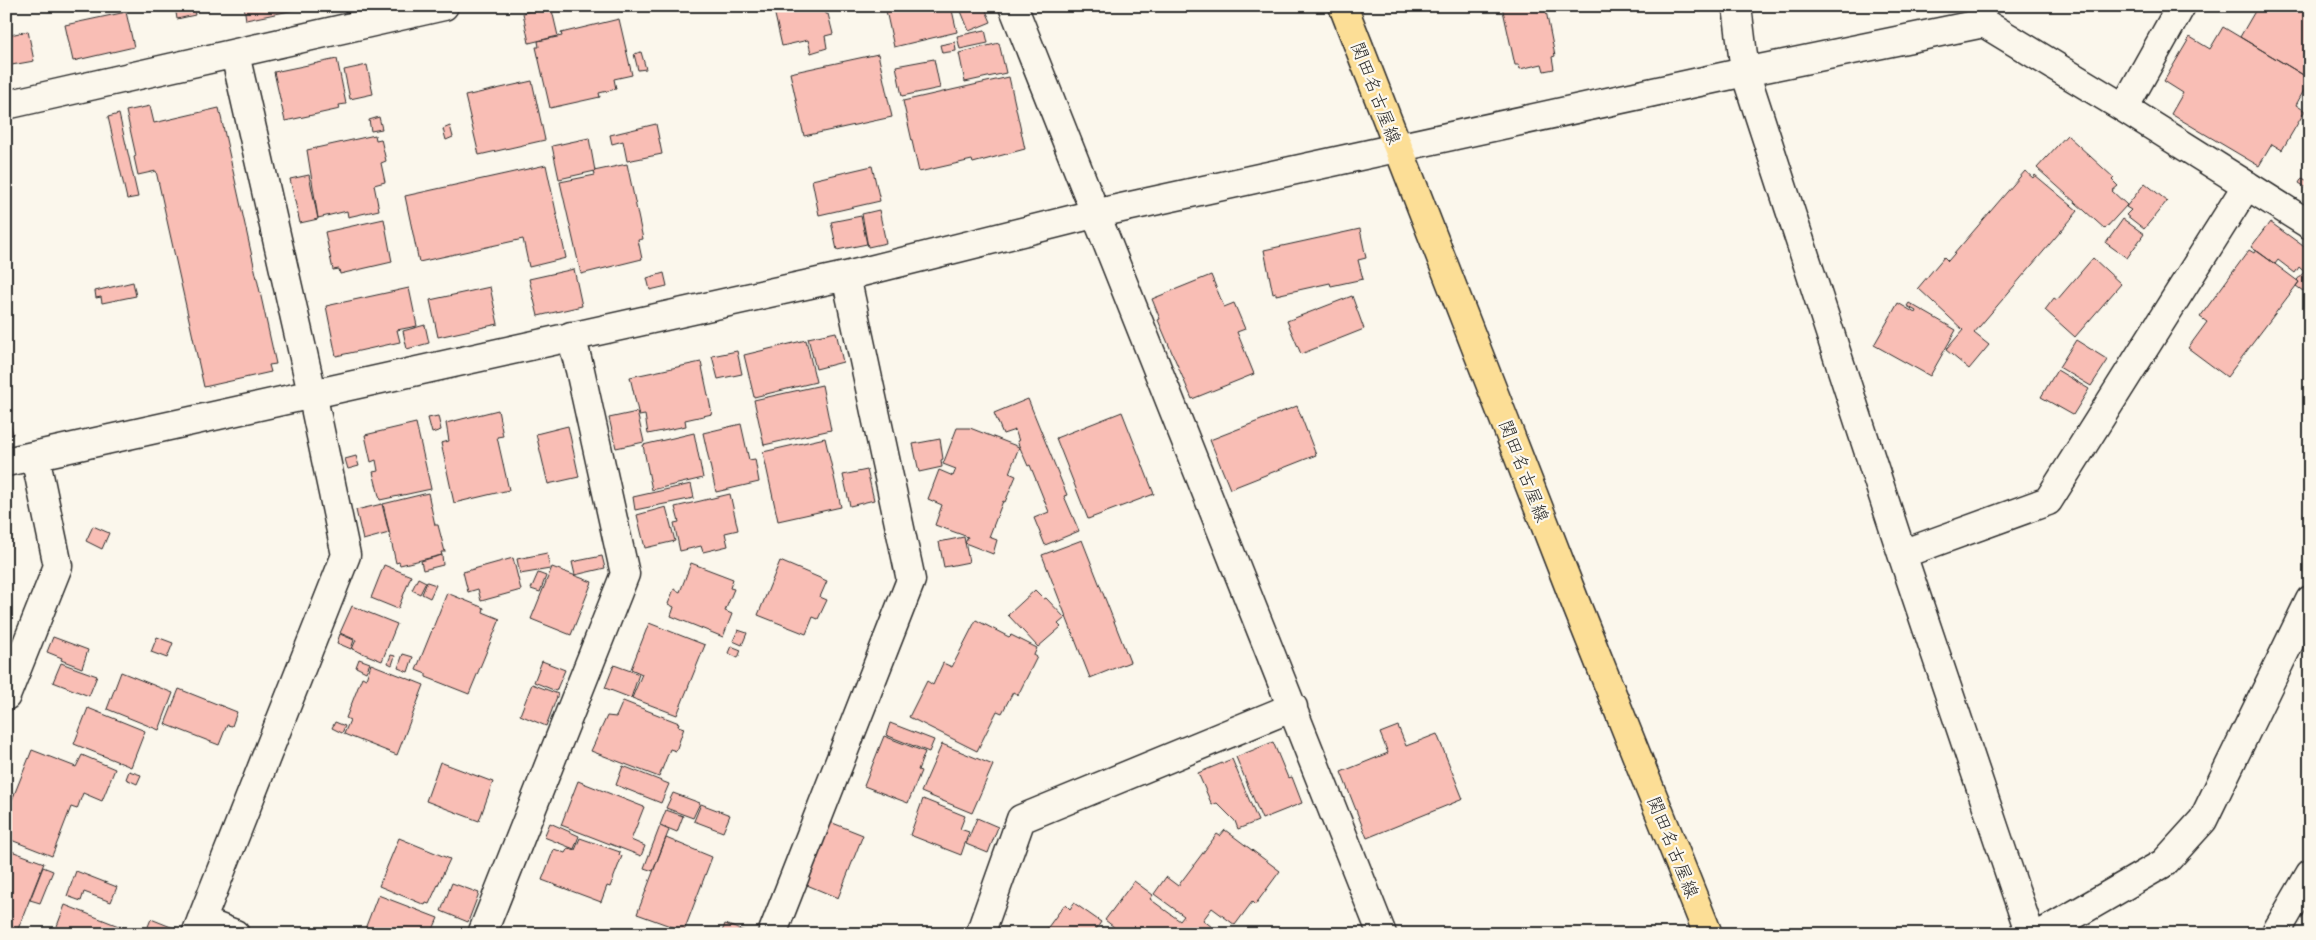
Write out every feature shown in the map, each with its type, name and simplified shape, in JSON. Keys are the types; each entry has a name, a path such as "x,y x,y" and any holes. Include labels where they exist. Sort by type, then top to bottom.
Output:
{"main road":[{"name":"関田名古屋線","path":"1343,6 1574,599 1708,934"}],"street":[{"path":"6,105 444,6"},
{"path":"1012,6 1382,934"},
{"path":"1737,6 1746,72 1902,554 2030,934"},
{"path":"2124,108 2181,6"},
{"path":"6,462 846,276 1094,214 1746,72 1984,23 2310,225"},
{"path":"235,54 312,393 346,555 199,927 235,934"},
{"path":"1902,554 2048,501 2248,185"},
{"path":"772,934 911,580 846,276"},
{"path":"482,934 625,574 571,336"},
{"path":"6,696 58,566 35,456"},
{"path":"2041,934 2164,863 2203,820 2310,600"},
{"path":"980,934 1021,819 1293,707"},
{"path":"2275,934 2310,874"}],"building":[{"path":"175,6 193,6 195,15 177,19"},
{"path":"244,6 304,6 304,8 246,20"},
{"path":"551,6 558,36 529,43 523,13"},
{"path":"773,6 824,6 833,34 825,36 827,48 811,53 808,40 782,46"},
{"path":"885,6 951,6 957,32 894,47"},
{"path":"959,6 984,6 991,22 969,31"},
{"path":"1502,6 1545,6 1555,56 1552,57 1554,69 1544,71 1542,64 1520,69 1519,65 1515,65"},
{"path":"2258,6 2310,6 2310,79 2240,37"},
{"path":"126,12 134,47 73,61 65,25"},
{"path":"619,19 632,75 614,79 616,89 599,93 600,97 550,108 536,47 539,47 538,41 562,36 561,33"},
{"path":"2223,27 2310,79 2296,105 2305,111 2282,150 2272,144 2259,166 2171,114 2183,93 2164,81 2190,37 2210,49"},
{"path":"985,30 988,43 960,49 957,36"},
{"path":"28,31 34,61 6,66 6,36"},
{"path":"955,42 956,51 942,53 940,45"},
{"path":"999,43 1006,73 965,82 959,53"},
{"path":"641,52 646,69 638,70 634,54"},
{"path":"878,54 892,117 804,136 790,73"},
{"path":"337,59 346,104 339,105 340,109 285,121 274,72"},
{"path":"934,59 940,88 902,96 896,66"},
{"path":"367,65 373,94 350,99 344,70"},
{"path":"1009,77 1025,149 973,163 972,160 919,172 903,101"},
{"path":"532,81 545,140 479,155 465,96"},
{"path":"150,106 154,123 219,108 276,364 269,365 271,372 204,387 156,171 138,175 134,157 136,156 126,111"},
{"path":"119,114 138,197 127,199 108,117"},
{"path":"379,117 382,129 371,131 369,120"},
{"path":"656,124 662,154 627,161 623,141 612,144 610,135"},
{"path":"450,126 453,137 446,140 443,129"},
{"path":"375,135 376,140 381,139 386,161 381,163 385,182 374,185 379,210 348,217 347,211 318,218 307,150"},
{"path":"2067,135 2114,178 2112,180 2118,186 2112,191 2127,205 2105,229 2037,168"},
{"path":"589,138 595,171 559,179 552,146"},
{"path":"627,164 643,239 638,240 642,259 581,274 560,182 595,175 594,171"},
{"path":"546,165 566,258 529,267 523,239 419,262 405,196"},
{"path":"872,166 880,201 819,215 812,180"},
{"path":"2025,171 2033,178 2035,175 2078,211 1974,333 1989,345 1969,369 1946,350 1963,330 1918,288 1944,257 1948,261"},
{"path":"309,175 318,219 300,223 290,179"},
{"path":"2302,178 2310,182 2310,190 2299,183"},
{"path":"2145,183 2167,201 2144,229 2126,215 2131,210 2126,207"},
{"path":"879,210 886,243 868,247 862,214"},
{"path":"861,216 867,244 837,250 831,222"},
{"path":"384,219 392,262 340,274 339,269 333,270 325,232"},
{"path":"2123,219 2144,234 2127,258 2106,243"},
{"path":"2270,222 2310,251 2310,277 2299,267 2295,273 2278,260 2275,264 2251,247"},
{"path":"1360,229 1366,258 1358,260 1363,279 1331,286 1330,283 1276,295 1276,293 1273,294 1264,250"},
{"path":"2249,250 2254,253 2256,250 2299,282 2227,377 2188,348 2207,322 2200,317"},
{"path":"2093,258 2121,284 2075,337 2045,310 2054,298 2057,300"},
{"path":"574,269 582,306 538,316 529,279"},
{"path":"2304,272 2310,277 2310,281 2303,291 2296,286 2299,282 2297,280"},
{"path":"664,273 667,286 650,290 647,278"},
{"path":"1211,275 1224,307 1234,303 1245,329 1237,332 1254,374 1192,399 1158,320 1160,319 1152,299"},
{"path":"133,282 136,296 102,303 101,297 96,298 95,291"},
{"path":"490,287 498,324 438,337 430,300"},
{"path":"409,288 417,326 397,330 400,342 336,356 326,306"},
{"path":"1352,296 1364,329 1301,354 1287,321"},
{"path":"1898,303 1915,313 1916,311 1907,306 1909,303 1956,330 1930,376 1874,345"},
{"path":"425,325 429,343 407,349 403,331"},
{"path":"836,332 843,362 816,369 808,338"},
{"path":"806,340 816,382 754,397 744,355"},
{"path":"2076,340 2108,360 2091,386 2059,367"},
{"path":"737,351 742,374 718,379 712,356"},
{"path":"701,362 712,414 685,420 686,426 648,434 645,415 639,416 630,377"},
{"path":"2057,370 2089,389 2073,415 2041,397"},
{"path":"822,385 831,430 764,445 754,400"},
{"path":"1028,399 1067,495 1064,496 1079,531 1045,545 1034,518 1049,512 1030,465 1028,466 1017,441 1019,441 1015,430 1003,434 994,413"},
{"path":"6,405 13,434 6,436"},
{"path":"1297,406 1316,455 1230,489 1210,440"},
{"path":"498,410 503,436 497,437 509,490 454,503 441,443 449,441 446,423"},
{"path":"637,412 644,442 616,448 609,418"},
{"path":"1122,412 1154,494 1088,519 1056,438"},
{"path":"438,416 441,430 432,433 428,418"},
{"path":"416,423 431,489 380,500 373,472 378,471 376,460 371,462 365,435"},
{"path":"741,424 749,460 755,459 759,482 716,492 703,433"},
{"path":"568,426 579,477 548,484 536,434"},
{"path":"957,428 970,428 1019,447 1009,473 1016,476 1005,502 1003,501 989,537 997,540 993,554 965,543 968,537 935,525 942,505 928,499 939,470 953,476 956,469 943,464"},
{"path":"694,433 703,478 652,490 643,445"},
{"path":"825,438 841,507 778,521 763,452"},
{"path":"940,439 943,459 941,460 942,467 919,472 913,444"},
{"path":"356,456 359,466 348,469 345,459"},
{"path":"867,470 874,500 850,506 843,475"},
{"path":"691,484 694,498 635,510 633,497"},
{"path":"428,493 435,525 438,525 445,552 441,552 442,555 400,565 399,562 396,563 383,504"},
{"path":"730,494 738,530 725,533 728,546 703,552 701,546 680,551 674,523 679,522 675,507"},
{"path":"382,504 389,533 363,540 356,510"},
{"path":"666,507 675,541 645,548 637,515"},
{"path":"93,526 109,533 102,549 86,541"},
{"path":"964,537 969,562 944,567 939,542"},
{"path":"1082,540 1130,662 1090,678 1042,555"},
{"path":"547,553 550,569 520,574 517,559"},
{"path":"442,555 443,565 423,570 421,561"},
{"path":"602,556 605,568 575,575 572,562"},
{"path":"513,558 521,590 481,601 478,589 468,592 463,572"},
{"path":"780,561 827,581 820,597 827,600 818,619 813,617 806,634 758,615"},
{"path":"691,563 733,579 730,588 734,589 725,611 732,614 723,637 671,616 674,607 668,604 674,589 680,592"},
{"path":"384,565 411,576 398,609 371,598"},
{"path":"552,567 592,582 571,635 531,619"},
{"path":"538,573 546,576 540,592 531,589"},
{"path":"418,578 426,582 420,594 412,590"},
{"path":"427,582 436,585 430,598 422,594"},
{"path":"1035,590 1044,599 1046,598 1065,618 1058,624 1061,627 1038,647 1008,615"},
{"path":"447,593 484,608 483,612 500,619 469,694 426,677 426,674 416,670"},
{"path":"352,606 397,624 382,661 352,649 356,640 340,633"},
{"path":"976,620 1009,637 1011,635 1037,648 1034,655 1037,657 1018,695 1013,692 1002,713 997,711 977,751 909,717 927,681 933,685 943,663 952,667"},
{"path":"649,623 705,645 677,715 632,698 642,674 631,669"},
{"path":"738,630 747,633 742,645 733,641"},
{"path":"340,634 354,640 351,649 337,643"},
{"path":"53,637 88,650 82,668 47,652"},
{"path":"157,637 173,643 167,658 151,652"},
{"path":"731,646 741,650 738,658 728,653"},
{"path":"403,654 413,657 408,672 398,668"},
{"path":"391,655 395,656 392,665 388,663"},
{"path":"359,659 370,663 366,672 356,667"},
{"path":"542,661 565,670 556,691 534,682"},
{"path":"61,663 97,676 89,696 53,682"},
{"path":"371,664 424,685 397,755 344,734 350,720 346,718 362,677 366,679"},
{"path":"614,665 639,674 631,698 605,688"},
{"path":"121,672 173,693 159,730 107,709"},
{"path":"532,684 558,694 546,726 520,715"},
{"path":"179,689 237,712 232,726 227,725 219,745 165,724"},
{"path":"623,701 679,723 678,726 684,728 676,751 670,749 659,777 591,751 607,716 616,717"},
{"path":"88,708 145,731 131,767 74,744"},
{"path":"335,722 345,726 342,733 332,728"},
{"path":"890,723 934,740 929,752 886,735"},
{"path":"1398,726 1406,746 1437,734 1463,799 1367,838 1341,772 1388,753 1380,733"},
{"path":"884,736 925,752 918,770 921,771 908,803 864,786"},
{"path":"1273,742 1288,778 1292,777 1302,803 1262,819 1236,757"},
{"path":"942,744 993,765 972,813 921,792"},
{"path":"32,750 76,767 82,755 115,769 102,801 83,793 77,809 71,807 52,856 6,838 6,798 12,800"},
{"path":"1232,759 1258,821 1238,829 1235,821 1217,803 1212,805 1198,773"},
{"path":"440,762 493,782 479,821 426,801"},
{"path":"623,766 669,784 661,803 616,785"},
{"path":"129,771 141,775 137,784 126,779"},
{"path":"578,781 644,807 631,840 645,846 641,856 561,825"},
{"path":"673,793 700,803 693,818 666,808"},
{"path":"923,799 965,816 960,829 969,832 961,855 910,835"},
{"path":"701,804 730,815 723,832 694,821"},
{"path":"666,810 683,816 677,832 660,825"},
{"path":"820,818 863,835 838,898 795,880"},
{"path":"977,818 998,827 988,853 966,844"},
{"path":"550,823 579,836 574,849 544,837"},
{"path":"660,826 669,830 653,871 644,868"},
{"path":"1225,830 1280,871 1255,905 1252,902 1235,925 1212,908 1203,920 1221,934 1109,934 1114,927 1105,920 1134,881 1153,895 1150,899 1180,921 1184,916 1154,894 1166,877 1178,886 1217,834 1220,836"},
{"path":"399,838 450,859 429,904 426,903 425,905 379,886"},
{"path":"580,838 620,852 619,855 622,856 610,887 607,886 601,902 542,880 554,849 565,853 568,848 575,850"},
{"path":"666,838 712,857 684,931 637,914"},
{"path":"6,849 44,863 16,934 6,934"},
{"path":"43,867 53,871 40,903 30,900"},
{"path":"76,871 117,887 111,902 84,892 81,901 67,896"},
{"path":"452,883 479,893 468,922 441,911"},
{"path":"378,895 438,918 431,934 363,934"},
{"path":"1074,903 1101,922 1093,934 1043,934 1065,904 1070,909"},
{"path":"65,905 139,934 54,934"},
{"path":"151,919 176,929 174,934 145,934"},
{"path":"725,924 746,932 746,934 721,934"}]}
